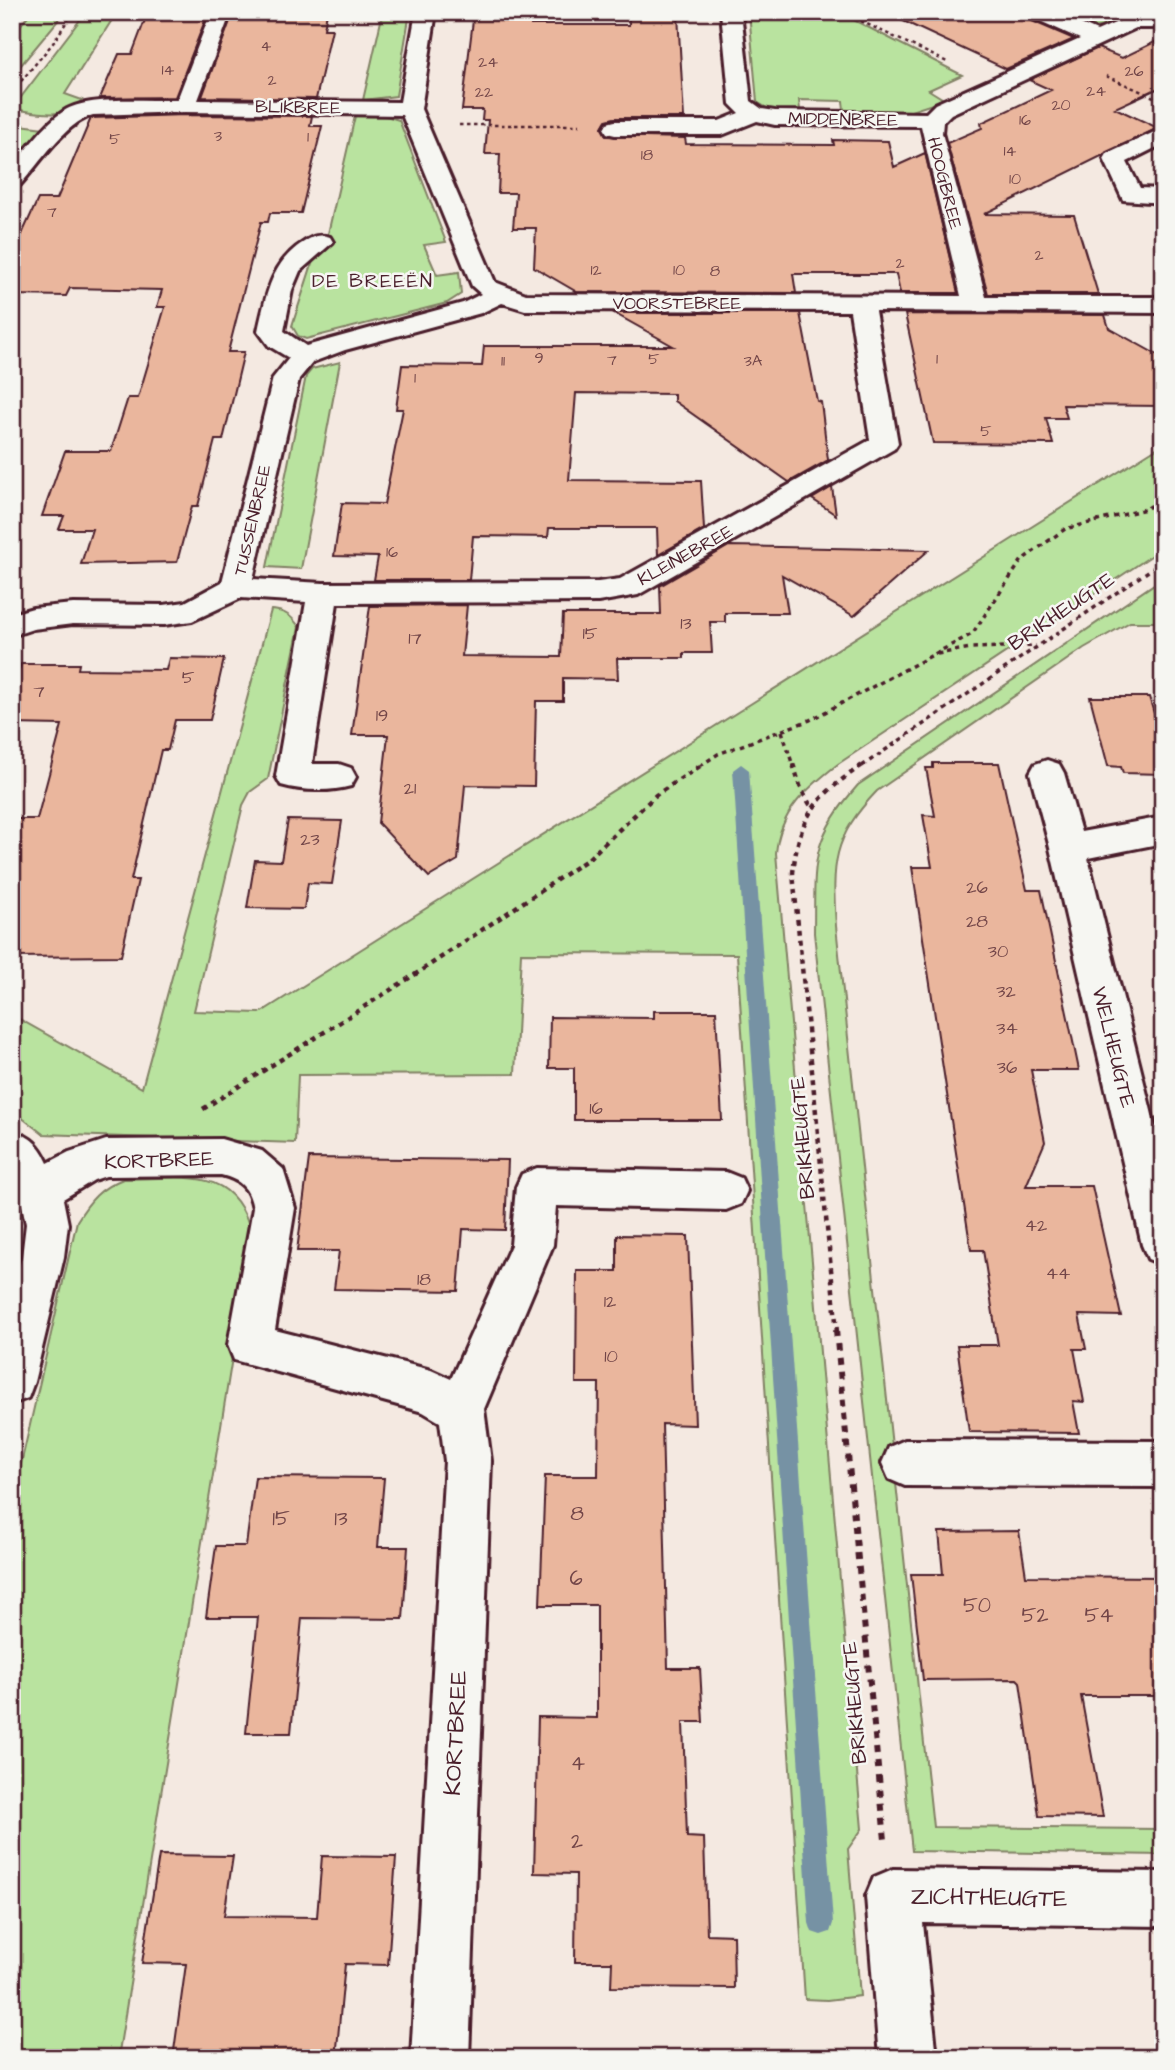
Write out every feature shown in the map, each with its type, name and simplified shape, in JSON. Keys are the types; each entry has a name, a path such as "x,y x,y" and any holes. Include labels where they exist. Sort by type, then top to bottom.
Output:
{"street":[{"path":"185,106 221,12"},
{"path":"426,12 413,117 484,286 500,295"},
{"path":"731,12 741,104 755,114"},
{"path":"1036,12 1098,39"},
{"name":"HOOGBREE","path":"975,303 931,133 932,120 943,109 994,85 1061,57 1131,23 1150,18"},
{"name":"BLIKBREE","path":"12,180 62,122 75,113 112,107 185,106 413,117"},
{"name":"MIDDENBREE","path":"615,128 722,128 755,114 775,118 932,120"},
{"path":"1163,135 1115,159 1131,195 1163,195"},
{"path":"321,242 303,252 284,274 271,331 278,341 304,356 336,344 472,308 500,295"},
{"name":"VOORSTEBREE","path":"500,295 525,303 1163,305"},
{"name":"KLEINEBREE","path":"236,589 323,593 598,592 627,588 884,443 861,303"},
{"name":"TUSSENBREE","path":"12,625 33,619 73,614 163,615 192,611 236,589 286,378 304,356"},
{"path":"323,593 293,776 339,777"},
{"name":"WELHEUGTE","path":"1047,773 1069,848 1163,1245"},
{"path":"1069,848 1163,830"},
{"path":"12,1148 26,1159 40,1190 47,1224 43,1257 12,1382"},
{"name":"KORTBREE","path":"40,1190 83,1165 106,1158 221,1157 248,1164 268,1182 274,1208 250,1345 431,1392 461,1409 468,1461 440,2058"},
{"path":"461,1409 532,1245 537,1187 726,1191"},
{"path":"905,1463 1163,1464"},
{"name":"ZICHTHEUGTE","path":"908,2058 893,1896 1163,1899"}],"path":[{"path":"12,92 53,43 73,12"},
{"path":"842,12 994,85"},
{"path":"1061,57 1163,101"},
{"path":"413,117 601,125 615,128"},
{"path":"156,1157 167,1136 206,1106 422,970 588,859 656,795 718,754 810,720 972,635 1021,560 1049,539 1065,529 1146,509 1163,498"},
{"name":"BRIKHEUGTE","path":"893,1896 880,1806 793,873 797,838 812,808 832,786 1163,561"},
{"path":"932,654 971,648 1038,646"},
{"path":"782,731 801,789 812,808"}],"green space":[{"path":"31,12 65,12 12,76 12,36"},
{"path":"86,12 117,12 65,94 82,100 75,107 59,113 12,109"},
{"path":"383,12 410,12 396,96 363,100"},
{"path":"749,12 838,12 962,75 929,90 945,100 911,111 844,110 843,101 799,100 800,110 770,110 757,102"},
{"path":"1051,12 1098,15 1112,12 1120,15 1118,21 1109,25 1092,27"},
{"path":"355,116 386,116 399,120 446,242 424,245 437,275 459,272 461,294 447,303 306,339 298,336 292,326 314,258 327,238"},
{"path":"12,124 44,128 12,162"},
{"path":"340,362 301,569 267,567 306,376 312,369"},
{"path":"1163,444 1163,548 838,764 796,802 778,838 776,853 862,1829 848,1849 860,1996 827,2000 805,1999 737,954 521,953 515,1074 298,1075 295,1143 43,1134 12,1110 12,1015 142,1088 271,610 288,615 299,627 268,779 250,792 243,805 194,1011 260,1013"},
{"path":"1163,578 1163,622 1130,622 1084,648 877,791 851,823 843,838 835,868 836,926 933,1827 1163,1829 1163,1855 912,1851 814,933 814,888 818,853 831,822 858,785"},
{"path":"185,1178 203,1180 219,1186 233,1196 244,1212 252,1235 118,2058 12,2058 12,1503 77,1221 96,1196 123,1179"}],"building":[{"path":"148,12 208,13 175,97 100,98 119,54 132,54"},
{"path":"327,12 324,29 332,29 316,99 202,97 233,13"},
{"path":"474,12 519,12 519,20 531,20 531,25 629,25 629,14 678,15 684,118 614,118 606,120 602,127 606,136 685,138 686,144 834,145 833,140 888,141 894,167 925,153 958,293 900,293 896,274 793,274 796,293 577,292 534,267 536,228 513,228 516,193 498,193 500,154 485,154 488,120 482,120 483,110 462,110"},
{"path":"884,12 1011,12 1074,39 1006,69"},
{"path":"1163,38 1163,86 1115,108 1158,128 984,214 1074,215 1098,294 988,294 947,143 982,128 981,123 1051,90 1029,80 1098,48 1122,58"},
{"path":"185,115 312,116 310,126 322,126 301,213 270,213 268,222 261,222 228,352 244,352 223,440 215,440 198,506 192,506 177,562 81,564 92,529 59,529 64,516 42,516 65,451 111,451 128,398 138,398 165,307 157,307 162,290 70,288 66,296 12,295 12,256 38,199 57,199 91,118"},
{"path":"614,313 800,313 817,401 821,402 828,460 789,482 674,401 674,394 576,393 569,480 701,481 704,529 658,555 657,528 549,528 548,537 473,536 469,580 374,580 378,557 334,556 342,503 384,504 403,409 396,409 402,365 482,366 484,346 673,346"},
{"path":"905,314 1105,315 1109,328 1163,358 1163,406 1063,405 1067,418 1046,418 1053,444 933,443"},
{"path":"832,487 836,515 812,499"},
{"path":"729,546 929,550 854,616 782,575 788,613 725,613 725,622 710,622 712,653 684,653 684,658 617,658 618,679 563,678 563,701 536,701 534,786 465,785 458,860 429,877 378,823 388,735 352,735 370,606 467,605 462,656 561,657 563,614 661,614 660,586"},
{"path":"169,658 224,659 210,720 175,720 168,750 161,750 131,880 138,880 121,956 12,957 12,819 37,819 62,725 12,724 12,690 21,664 79,664 78,669 166,670"},
{"path":"1090,697 1149,697 1163,743 1163,774 1123,773 1121,767 1108,766"},
{"path":"933,763 999,763 1027,890 1041,890 1079,1070 1031,1070 1045,1142 1026,1186 1092,1186 1121,1316 1079,1315 1086,1349 1074,1349 1084,1402 1073,1401 1079,1433 969,1432 957,1345 998,1345 983,1250 971,1250 912,867 932,867 923,815 935,816 926,768 933,768"},
{"path":"288,820 342,821 332,884 308,883 304,909 247,908 255,860 281,861"},
{"path":"654,1011 716,1011 722,1120 574,1120 574,1068 549,1068 550,1017 654,1018"},
{"path":"309,1158 508,1160 505,1230 463,1229 458,1291 334,1289 339,1251 297,1251"},
{"path":"617,1235 688,1236 695,1425 662,1424 668,1668 700,1668 703,1722 683,1722 687,1837 704,1838 707,1934 733,1935 734,1988 611,1987 612,1962 575,1962 576,1874 534,1873 538,1717 597,1718 597,1605 540,1605 545,1476 598,1476 599,1383 576,1383 577,1271 617,1271"},
{"path":"255,1477 384,1478 378,1547 408,1547 403,1619 302,1618 291,1733 246,1733 258,1617 206,1617 216,1546 246,1546"},
{"path":"1019,1531 1026,1576 1163,1577 1163,1696 1081,1696 1103,1817 1039,1816 1020,1682 1017,1679 923,1680 911,1574 943,1574 939,1532"},
{"path":"159,1855 233,1856 224,1916 317,1917 322,1856 396,1857 388,1965 345,1964 336,2058 173,2058 186,1964 142,1963"}],"waterway":[{"path":"741,770 821,1923"}],"district":[{"name":"DE BREEËN","path":"373,280"}]}
